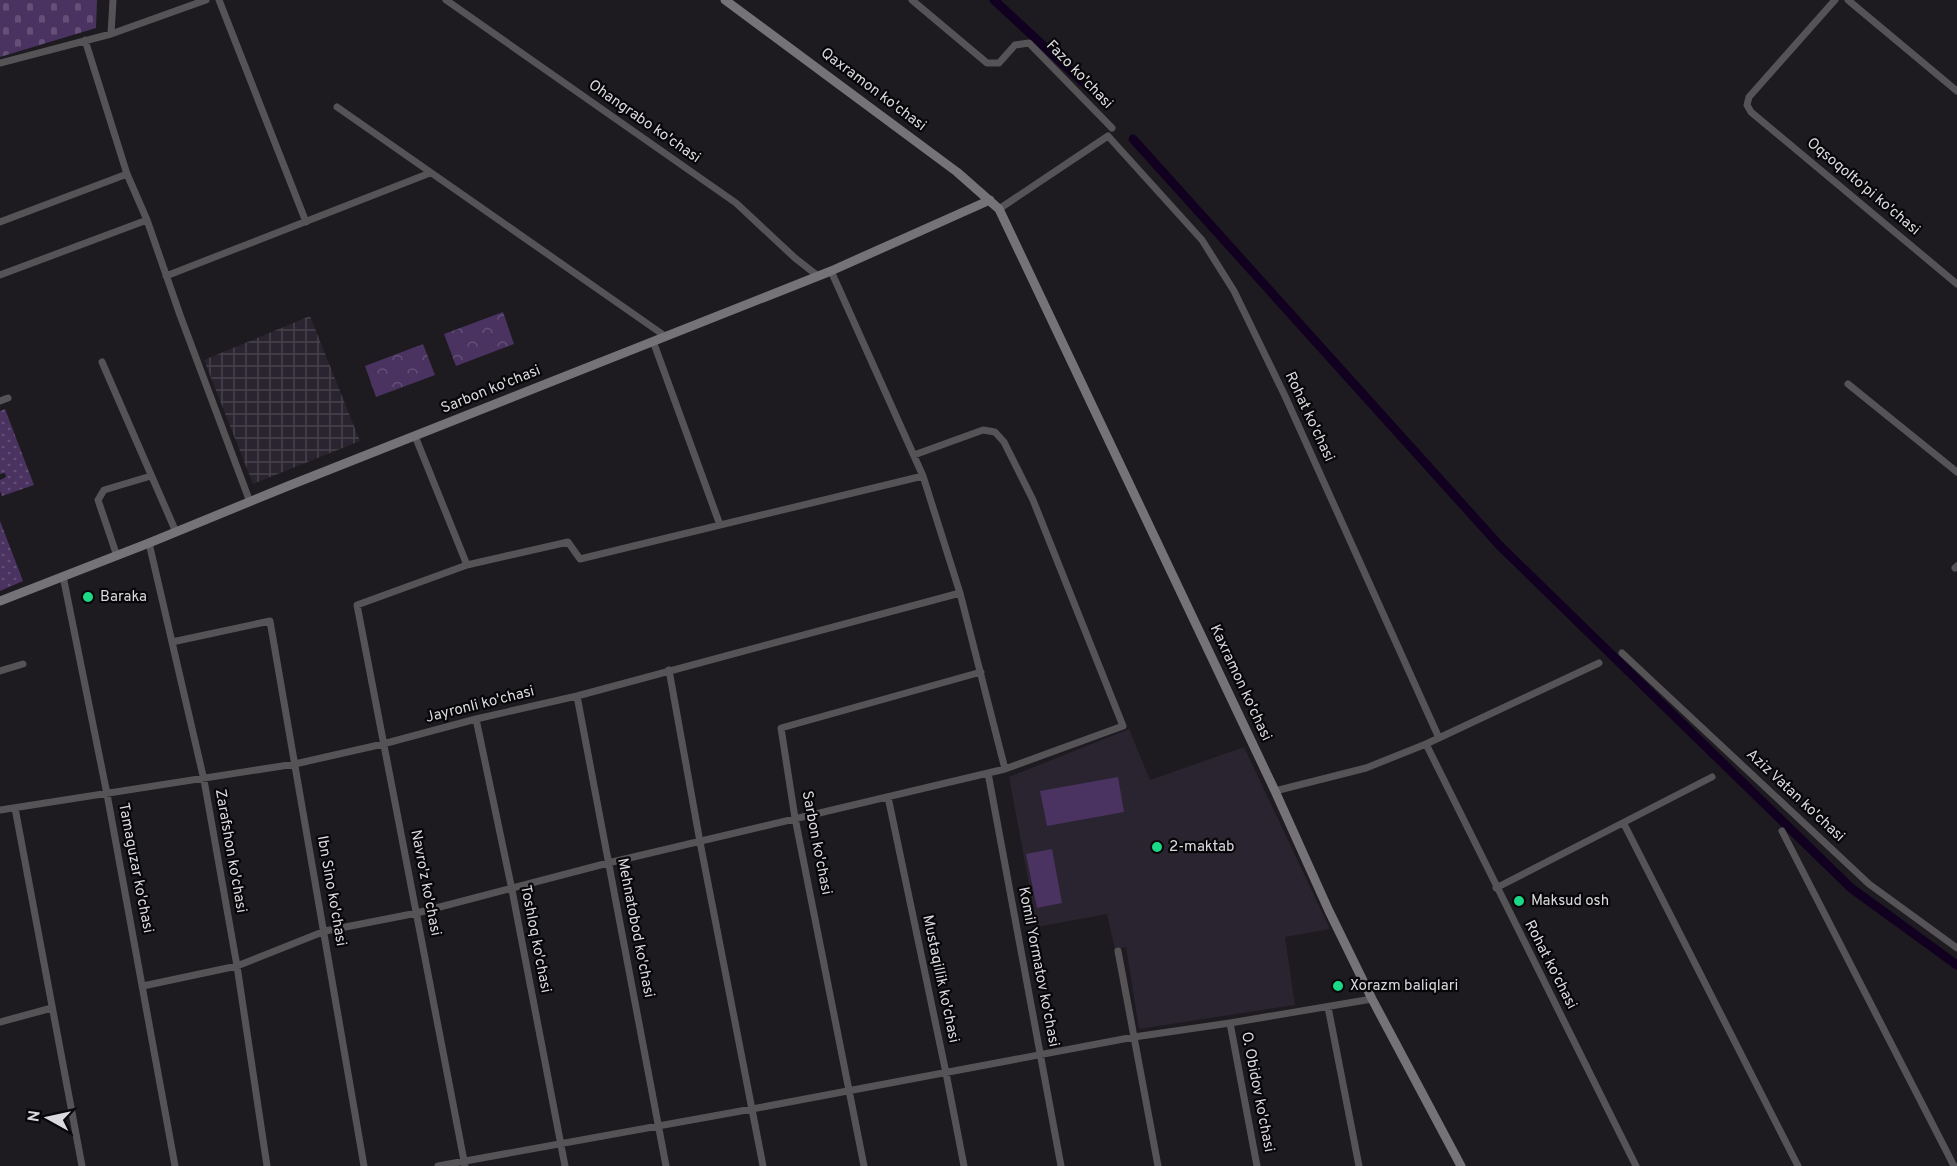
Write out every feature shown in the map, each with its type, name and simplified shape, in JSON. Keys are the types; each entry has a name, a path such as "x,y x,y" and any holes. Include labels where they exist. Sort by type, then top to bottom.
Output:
{"street":[{"path":"111,34 113,0"},
{"path":"0,63 111,34 206,0"},
{"path":"219,0 306,222"},
{"name":"Ohangrabo ko'chasi","path":"446,0 736,203 795,258 818,276"},
{"name":"Qaxramon ko'chasi","path":"725,0 957,172 999,208"},
{"name":"Fazo ko'chasi","path":"912,0 987,63 999,63 1015,45 1029,43 1112,128"},
{"name":"Oqsoqolto'pi ko'chasi","path":"1835,0 1749,97 1747,105 1751,112 1957,284"},
{"path":"1848,0 1957,91"},
{"path":"85,40 127,174 147,220 250,502"},
{"path":"337,107 665,336"},
{"name":"Rohat ko'chasi","path":"999,208 1108,136 1202,240 1234,291 1285,396 1439,738"},
{"path":"166,276 430,173"},
{"path":"0,222 127,174"},
{"name":"Sarbon ko'chasi","path":"0,601 831,271 990,200"},
{"name":"Kaxramon ko'chasi","path":"999,208 1275,791 1329,912 1372,999 1461,1166"},
{"path":"0,275 147,220"},
{"path":"831,271 923,476 960,594 1005,769"},
{"path":"654,341 720,525"},
{"path":"102,362 176,532"},
{"path":"1848,384 1957,472"},
{"path":"0,401 8,398"},
{"path":"143,986 237,966 325,931 417,913 512,890 608,863 1005,769 1123,726 1034,500 1004,442 995,432 983,430 914,455"},
{"path":"415,436 467,565 568,542 580,559 923,476"},
{"path":"117,556 98,500 104,490 151,476"},
{"name":"Zarafshon ko'chasi","path":"149,543 204,780 237,966 267,1166"},
{"name":"Navro'z ko'chasi","path":"465,1164 357,605 467,565"},
{"name":"Tamaguzar ko'chasi","path":"63,576 107,794 175,1166"},
{"name":"Jayronli ko'chasi","path":"0,810 295,764 577,696 960,594"},
{"name":"Ibn Sino ko'chasi","path":"172,642 270,621 364,1166"},
{"name":"Aziz Vatan ko'chasi","path":"1622,654 1869,884 1957,948"},
{"path":"1275,791 1366,768 1426,744 1599,663"},
{"path":"0,671 24,664"},
{"path":"669,670 763,1166"},
{"name":"Sarbon ko'chasi","path":"864,1166 795,818 781,728 981,672"},
{"name":"Mehnatobod ko'chasi","path":"577,696 666,1166"},
{"name":"Toshloq ko'chasi","path":"476,719 512,890 565,1166"},
{"name":"Rohat ko'chasi","path":"1426,744 1636,1166"},
{"name":"Komil Yormatov ko'chasi","path":"988,773 1061,1166"},
{"path":"1496,888 1712,777"},
{"name":"Mustaqillik ko'chasi","path":"888,797 964,1166"},
{"path":"15,808 82,1166"},
{"path":"1624,824 1798,1166"},
{"path":"1782,831 1954,1166"},
{"path":"1118,951 1158,1166"},
{"path":"438,1166 465,1164 561,1143 1134,1037 1372,999"},
{"path":"1328,1007 1359,1166"},
{"path":"0,1022 52,1008"},
{"name":"O. Obidov ko'chasi","path":"1230,1023 1257,1166"}],"shaded area":[{"path":"310,316 360,441 253,484 204,360"},
{"name":"2-maktab","path":"1129,729 1150,780 1244,747 1330,929 1285,937 1295,1005 1139,1029 1126,947 1115,950 1107,914 1037,927 1009,777"}],"green space":[{"path":"0,0 97,0 96,28 0,57"},
{"path":"503,312 514,344 456,366 444,334"},
{"path":"423,344 435,375 376,397 365,366"},
{"path":"5,409 34,485 2,496 0,480 6,477 5,473 0,474 0,411"},
{"path":"0,521 23,581 0,591"},
{"path":"1118,777 1124,812 1047,826 1040,791"},
{"path":"1052,849 1062,903 1037,908 1026,854"}],"waterway":[{"path":"994,0 1101,99"},
{"path":"1133,139 1500,546 1851,888 1957,965"}],"place":[{"name":"Baraka","path":"88,597"},
{"name":"2-maktab","path":"1157,847"},
{"name":"Maksud osh","path":"1519,901"},
{"name":"Xorazm baliqlari","path":"1338,986"}]}
